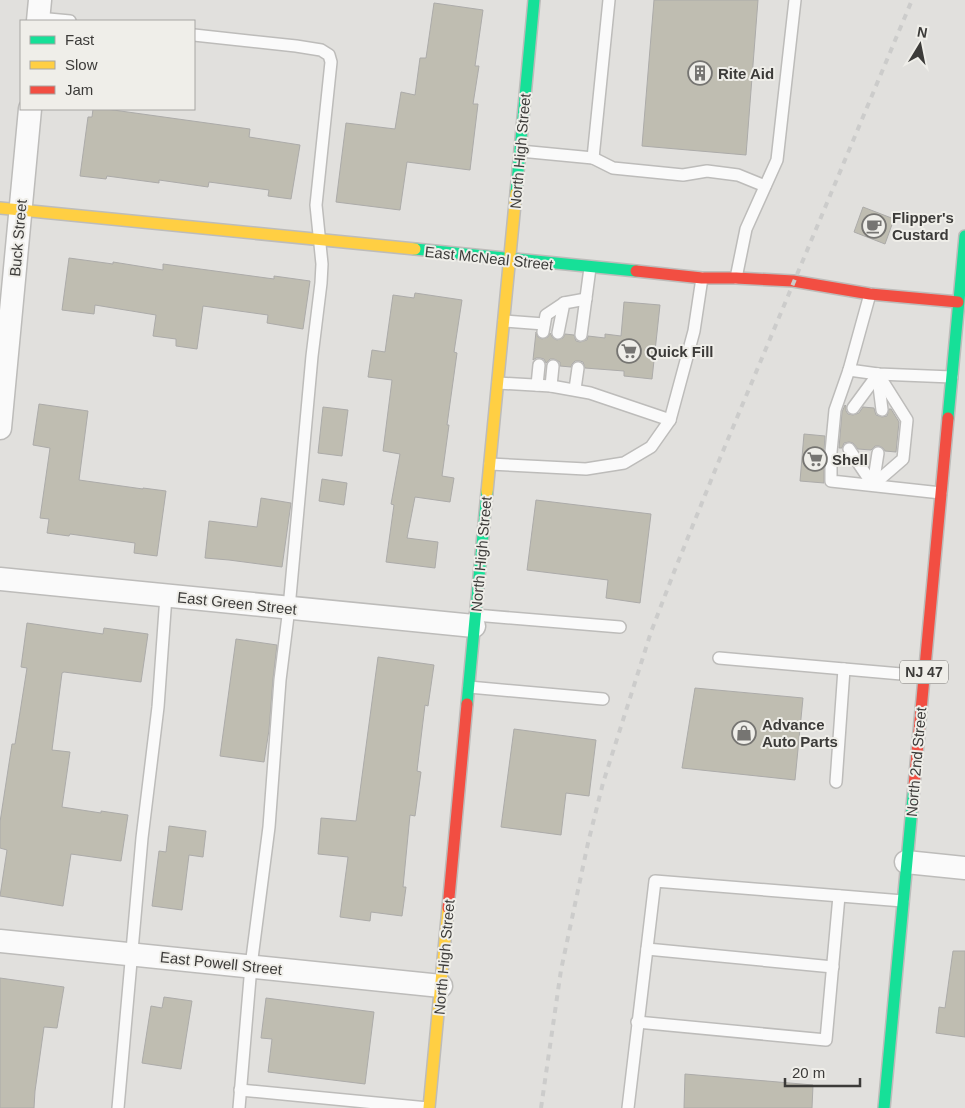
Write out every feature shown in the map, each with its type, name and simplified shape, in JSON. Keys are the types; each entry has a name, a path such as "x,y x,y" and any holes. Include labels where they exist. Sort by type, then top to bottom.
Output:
{"street":[{"name":"North High Street","path":"428,1108 534,0"},
{"name":"Buck Street","path":"0,428 10,209 30,110"},
{"name":"East McNeal Street","path":"10,209 590,268 702,278 793,281 870,294 958,302"},
{"name":"North 2nd Street","path":"884,1108 941,493 957,408 952,377 965,236"},
{"name":"East Green Street","path":"0,579 289,608 475,620"},
{"path":"906,862 965,868"},
{"name":"East Powell Street","path":"0,941 441,986"}],"lane":[{"path":"593,158 609,0"},
{"path":"736,278 746,229 777,160 795,0"},
{"path":"39,13 66,20"},
{"path":"195,34 321,50 329,55 331,62 316,205 322,264 321,283 312,356 289,608 280,680 269,827 251,966 238,1108"},
{"path":"520,151 593,158 613,168 683,175 707,170 738,175 766,186"},
{"path":"581,335 590,268"},
{"path":"490,464 586,469 624,463 651,447 670,420 694,331 702,278"},
{"path":"870,294 849,370 835,410 830,481 941,493"},
{"path":"504,321 543,328 546,315 564,303 586,299"},
{"path":"558,333 564,303"},
{"path":"537,385 539,365"},
{"path":"552,386 553,366"},
{"path":"575,389 578,368"},
{"path":"849,370 878,374 952,377"},
{"path":"853,408 878,374"},
{"path":"878,374 882,410"},
{"path":"873,485 903,459 907,420 878,374"},
{"path":"498,383 552,386 590,392 670,420"},
{"path":"849,449 873,485"},
{"path":"873,485 878,453"},
{"path":"118,1108 142,838 158,707 166,596"},
{"path":"475,620 620,627"},
{"path":"719,658 924,676"},
{"path":"836,782 844,669"},
{"path":"469,688 603,699"},
{"path":"628,1108 655,881 903,901"},
{"path":"637,1022 826,1040 839,896"},
{"path":"647,949 833,966"},
{"path":"240,1090 428,1108"}],"building":[{"name":"Rite Aid","path":"654,0 758,0 746,155 642,146"},
{"path":"434,3 483,10 475,66 479,66 473,104 478,104 470,170 407,162 400,210 336,202 346,123 395,129 401,92 415,95 420,58 426,58"},
{"path":"93,110 113,110 250,129 249,137 300,145 291,199 268,196 269,190 209,182 208,187 159,180 159,183 107,176 106,179 80,176 88,117 92,117"},
{"name":"Flipper's Custard","path":"863,207 894,219 885,244 854,232"},
{"path":"69,258 113,264 113,262 163,270 163,264 274,279 274,276 310,281 303,329 267,323 268,315 203,306 197,349 176,346 176,339 153,336 156,315 95,305 94,314 62,310"},
{"path":"415,293 462,300 454,352 457,353 442,476 454,478 450,502 415,497 407,538 438,542 435,568 386,562 394,505 391,504 400,454 383,451 392,380 368,377 372,350 385,352 393,295 414,298"},
{"name":"Quick Fill","path":"624,302 660,305 652,379 624,376 624,371 585,368 583,362 580,361 575,361 571,367 560,366 560,362 554,359 550,359 546,363 544,359 540,358 533,360 536,332 538,337 542,339 548,337 550,333 557,340 563,338 565,334 574,335 576,341 580,342 587,340 588,336 605,338 605,334 621,336"},
{"path":"39,404 88,411 79,480 166,491 157,556 134,553 135,543 70,534 69,536 47,533 49,519 40,518 50,448 33,445"},
{"path":"845,405 848,414 853,415 859,413 863,407 874,408 876,415 882,417 887,416 889,409 891,409 899,422 896,452 885,451 879,446 875,446 871,450 858,449 853,443 849,442 844,443 842,448 839,448 842,412"},
{"path":"323,407 348,410 342,456 318,453"},
{"name":"Shell","path":"804,434 825,436 824,483 800,481"},
{"path":"322,479 347,483 344,505 319,501"},
{"path":"261,498 291,503 282,567 205,558 209,521 257,527"},
{"path":"536,500 651,514 640,603 606,598 608,580 527,570"},
{"path":"27,623 103,634 104,628 148,634 141,682 62,673 52,750 70,752 62,807 128,815 121,861 71,854 63,906 0,896 7,850 0,848 0,822 12,744 15,744 27,668 21,667"},
{"path":"236,639 277,645 264,762 220,756"},
{"path":"378,657 434,665 428,706 425,705 417,771 421,772 415,816 410,815 403,887 406,887 402,916 371,912 370,921 340,917 348,857 318,854 321,818 356,821"},
{"name":"Advance Auto Parts","path":"695,688 803,698 795,780 682,768"},
{"path":"514,729 596,740 589,796 566,793 561,835 501,827"},
{"path":"169,826 206,831 203,857 189,855 182,910 152,906 159,851 166,852"},
{"path":"953,951 965,951 965,1037 936,1033 939,1007 945,1008"},
{"path":"0,978 64,987 57,1028 44,1027 34,1108 0,1108"},
{"path":"164,997 192,1001 181,1069 142,1063 151,1006 162,1008"},
{"path":"266,998 374,1012 365,1084 268,1072 272,1039 261,1038"},
{"path":"685,1074 813,1085 812,1108 684,1108"}],"railway":[{"path":"541,1108 561,970 588,843 603,783 651,632 718,463 912,0"}],"traffic: fast":[{"path":"516,193 534,0"},
{"path":"948,418 965,236"},
{"path":"415,249 636,271"},
{"path":"467,704 487,492"},
{"path":"884,1108 914,786"}],"traffic: slow":[{"path":"487,492 516,193"},
{"path":"0,208 415,249"},
{"path":"429,1108 448,908"}],"traffic: jam":[{"path":"636,271 702,278 793,281 870,294 958,302"},
{"path":"914,786 948,418"},
{"path":"448,908 467,704"}],"place":[{"name":"Rite Aid","path":"700,73"},
{"name":"Flipper's Custard","path":"874,226"},
{"name":"Quick Fill","path":"629,351"},
{"name":"Shell","path":"815,459"},
{"name":"Advance Auto Parts","path":"744,733"}]}
